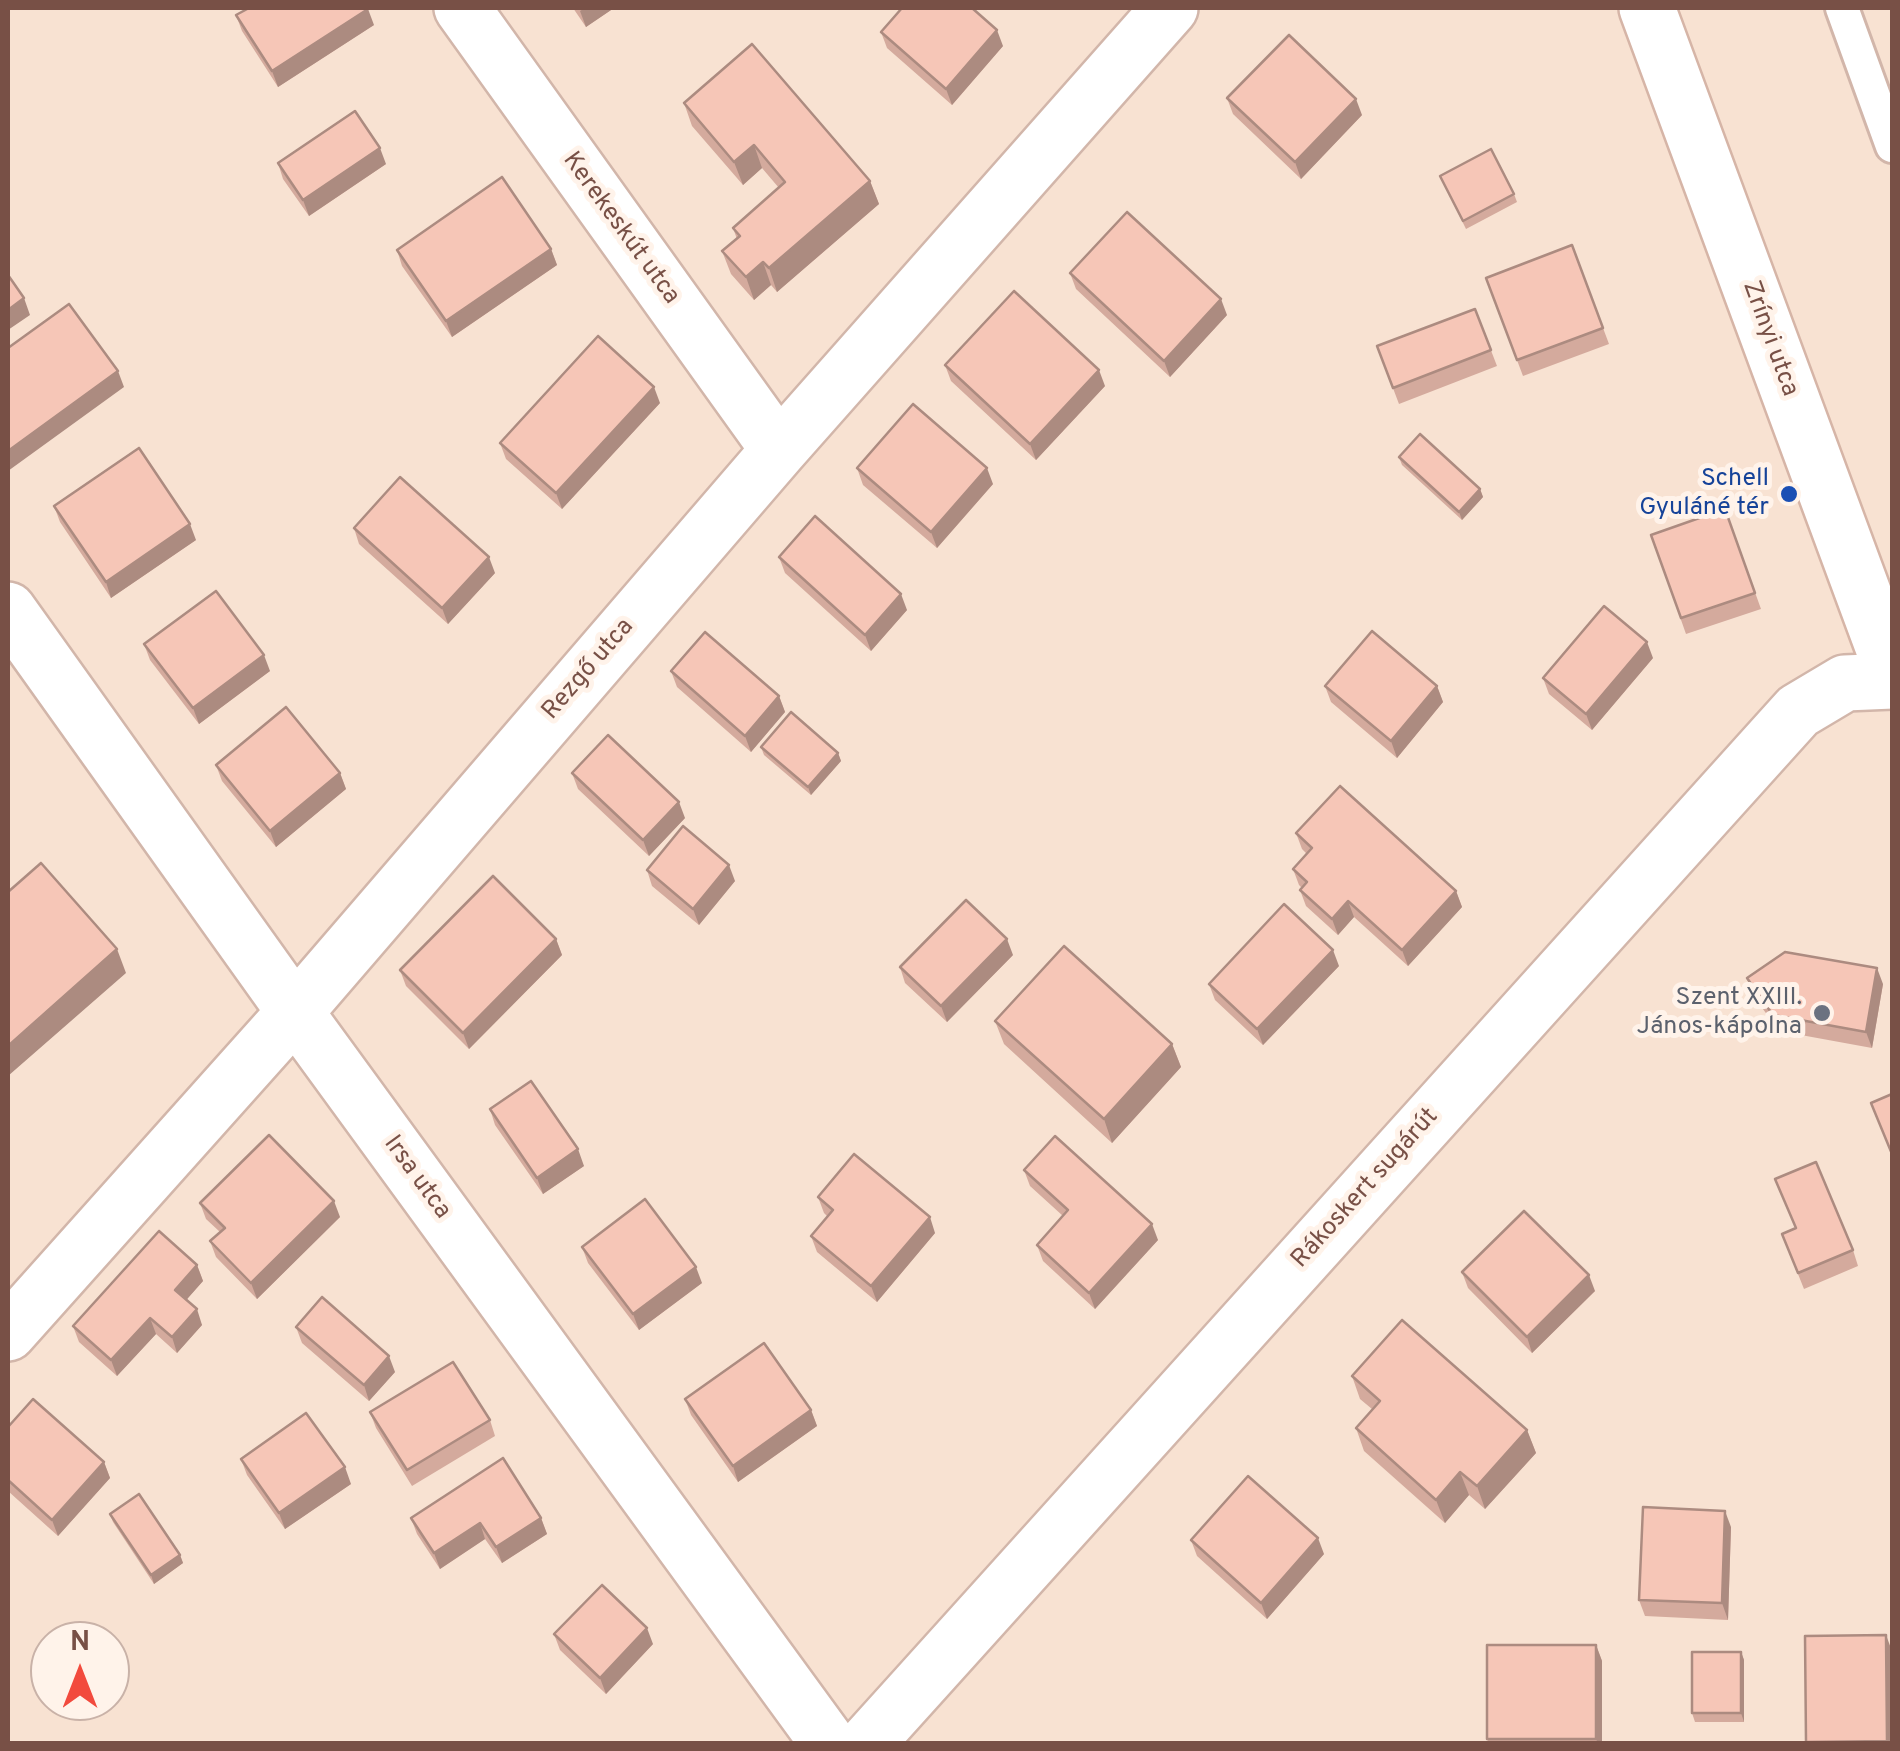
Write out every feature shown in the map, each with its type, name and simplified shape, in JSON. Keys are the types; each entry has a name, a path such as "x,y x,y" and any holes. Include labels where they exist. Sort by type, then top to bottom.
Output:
{"street":[{"name":"Kerekeskút utca","path":"462,8 779,450"},
{"name":"Rezgő utca","path":"8,1333 295,1012 779,450 1170,8"},
{"name":"Zrínyi utca","path":"1647,8 1892,671"},
{"name":"Irsa utca","path":"8,610 295,1012 830,1744"},
{"name":"Rákoskert sugárút","path":"866,1744 1798,711 1845,683 1892,681"}],"lane":[{"path":"1842,8 1892,146"}],"shaded area":[{"path":"8,8 1892,8 1892,1743 8,1744"}],"building":[{"path":"249,8 368,9 272,71 236,15"},
{"path":"902,8 972,8 997,30 946,89 881,32"},
{"path":"1289,35 1356,99 1295,162 1227,98"},
{"path":"752,44 870,181 769,268 763,262 746,277 722,251 740,236 733,228 785,182 754,145 734,162 684,103"},
{"path":"355,111 380,148 303,200 278,163"},
{"path":"1491,149 1514,194 1463,221 1440,176"},
{"path":"502,177 551,249 446,321 397,250"},
{"path":"1127,212 1221,299 1164,361 1070,273"},
{"path":"1572,245 1603,328 1517,360 1486,278"},
{"path":"8,275 24,298 8,310"},
{"path":"1014,291 1099,370 1030,444 945,365"},
{"path":"69,304 118,371 8,451 8,348"},
{"path":"1475,309 1491,350 1393,388 1377,346"},
{"path":"598,336 654,387 556,493 500,443"},
{"path":"913,404 987,468 931,532 857,468"},
{"path":"1420,434 1480,489 1459,512 1399,457"},
{"path":"139,448 190,524 106,582 54,506"},
{"path":"400,477 489,557 442,608 354,528"},
{"path":"1725,509 1755,593 1681,618 1651,535"},
{"path":"815,516 901,594 865,635 779,557"},
{"path":"216,591 264,655 193,708 144,644"},
{"path":"1604,606 1647,642 1586,714 1543,678"},
{"path":"1372,631 1437,686 1391,741 1325,686"},
{"path":"705,632 779,696 745,736 671,671"},
{"path":"286,707 340,773 270,831 216,765"},
{"path":"791,712 838,753 808,787 761,747"},
{"path":"608,735 679,802 643,840 572,773"},
{"path":"1340,786 1456,891 1402,950 1348,901 1332,919 1300,890 1307,882 1293,869 1312,848 1296,833"},
{"path":"683,826 729,865 693,909 647,870"},
{"path":"41,863 117,949 8,1046 8,892"},
{"path":"493,876 556,939 463,1033 400,970"},
{"path":"966,900 1007,939 941,1006 900,967"},
{"path":"1284,904 1333,950 1257,1029 1209,984"},
{"path":"1064,946 1172,1044 1104,1119 995,1021"},
{"name":"Szent XXIII. János-kápolna","path":"1785,952 1877,968 1866,1032 1773,1015 1747,978"},
{"path":"531,1081 578,1149 537,1178 490,1109"},
{"path":"1892,1094 1892,1154 1871,1103"},
{"path":"269,1135 334,1201 251,1283 210,1241 225,1228 200,1203"},
{"path":"1055,1136 1152,1224 1089,1293 1037,1245 1068,1210 1024,1170"},
{"path":"854,1154 930,1217 871,1286 811,1236 833,1210 818,1197"},
{"path":"1816,1162 1853,1250 1798,1273 1782,1234 1796,1228 1775,1179"},
{"path":"645,1199 696,1267 633,1314 582,1247"},
{"path":"1524,1211 1589,1275 1527,1337 1462,1272"},
{"path":"159,1231 197,1265 175,1290 197,1309 172,1337 150,1318 111,1360 73,1326"},
{"path":"322,1297 389,1356 364,1385 296,1327"},
{"path":"1402,1320 1527,1430 1477,1486 1460,1472 1436,1500 1356,1428 1380,1401 1352,1376"},
{"path":"764,1343 811,1410 733,1466 685,1399"},
{"path":"453,1362 490,1420 407,1470 370,1412"},
{"path":"33,1399 104,1462 52,1520 8,1480 8,1427"},
{"path":"306,1413 345,1467 279,1513 241,1459"},
{"path":"503,1458 541,1518 496,1547 480,1523 434,1553 411,1518"},
{"path":"1248,1476 1318,1538 1261,1603 1191,1540"},
{"path":"139,1494 180,1555 151,1575 110,1514"},
{"path":"1643,1507 1725,1511 1722,1603 1639,1600"},
{"path":"602,1585 647,1628 600,1678 554,1634"},
{"path":"1886,1635 1887,1741 1806,1742 1805,1636"},
{"path":"1487,1645 1596,1645 1596,1739 1487,1739"},
{"path":"1692,1652 1741,1652 1741,1713 1692,1713"}],"place":[{"name":"Schell Gyuláné tér","path":"1789,494"},
{"name":"Szent XXIII. János-kápolna","path":"1822,1013"}]}
